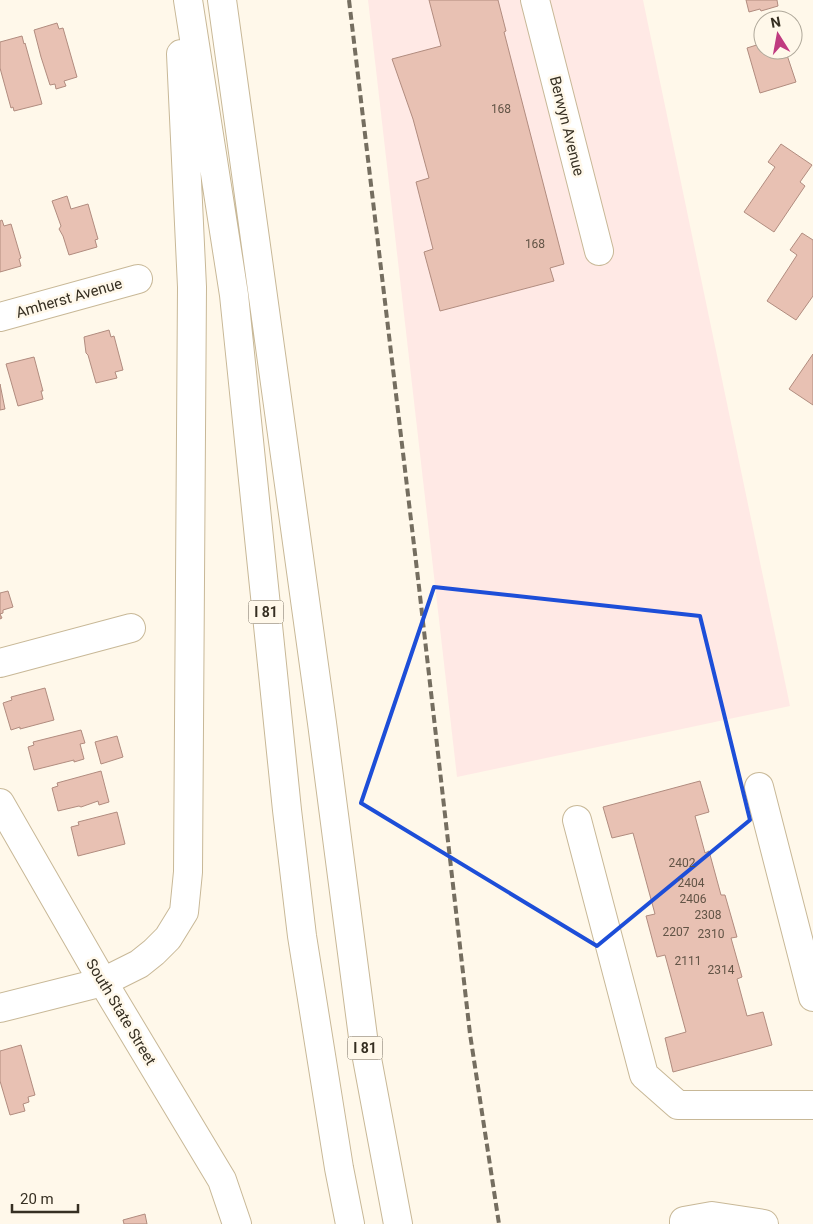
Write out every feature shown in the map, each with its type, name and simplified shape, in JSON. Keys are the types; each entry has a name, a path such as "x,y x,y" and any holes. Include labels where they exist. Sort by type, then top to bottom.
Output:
{"main road":[{"path":"0,1008 103,982 138,964 168,938 184,912 188,872 192,287 178,0"},
{"name":"I 81","path":"188,0 234,295 287,810 302,936 350,1224"},
{"name":"I 81","path":"222,0 322,723 363,1037 398,1224"},
{"name":"Berwyn Avenue","path":"535,0 599,251"},
{"name":"Amherst Avenue","path":"0,317 138,279"},
{"path":"0,663 131,628"},
{"path":"759,787 813,997"},
{"name":"South State Street","path":"0,802 103,982 222,1180 237,1224"},
{"path":"577,820 644,1075 678,1105 813,1105"},
{"path":"222,1180 250,1224"},
{"path":"684,1224 684,1221 712,1216 764,1224"}],"highlighted area":[{"path":"434,587 700,616 750,820 597,946 361,803"}],"shaded area":[{"path":"368,0 643,0 790,706 457,777"}],"building":[{"path":"429,0 498,0 506,31 504,32 564,264 550,268 554,281 440,311 424,252 433,249 416,182 429,178 413,119 392,59 441,46"},
{"path":"746,0 777,0 778,6 749,12"},
{"path":"57,23 59,29 63,28 77,77 64,81 66,86 56,89 55,84 50,85 34,30"},
{"path":"22,36 42,104 14,111 13,107 11,108 0,68 0,42"},
{"path":"753,46 753,60 789,60 796,82 760,93 747,48"},
{"path":"781,144 812,165 800,182 805,186 774,232 744,212 775,167 768,162"},
{"path":"67,196 71,209 88,204 98,239 95,240 97,247 69,255 59,229 61,226 52,201"},
{"path":"2,220 4,226 11,224 21,258 19,259 21,266 0,272 0,221"},
{"path":"802,233 813,240 813,296 796,320 767,301 797,255 790,250"},
{"path":"109,330 111,337 114,336 123,370 115,372 117,378 96,383 86,353 84,337"},
{"path":"813,354 813,405 789,389"},
{"path":"34,357 43,391 41,391 43,399 18,406 6,364"},
{"path":"0,384 5,409 0,410"},
{"path":"8,591 13,607 3,610 3,613 0,614 0,593"},
{"path":"45,688 54,720 11,730 3,703 12,700 11,697"},
{"path":"81,730 85,743 80,744 84,759 34,770 28,747 34,745 33,742"},
{"path":"117,736 123,757 101,764 95,742"},
{"path":"101,771 109,802 99,805 98,801 81,807 58,811 52,788 58,786 57,783"},
{"path":"700,781 709,812 695,816 705,853 709,851 721,895 725,895 737,937 731,938 742,977 737,979 747,1016 763,1012 772,1045 673,1072 665,1038 686,1032 665,955 657,957 646,916 655,914 633,833 612,838 603,807"},
{"path":"117,812 125,844 78,856 71,827 79,825 78,822"},
{"path":"21,1045 35,1095 28,1097 29,1102 23,1104 25,1111 10,1115 0,1081 0,1051"},
{"path":"145,1214 147,1224 124,1224 123,1220"}],"railway":[{"path":"349,0 470,1034 499,1224"}]}
